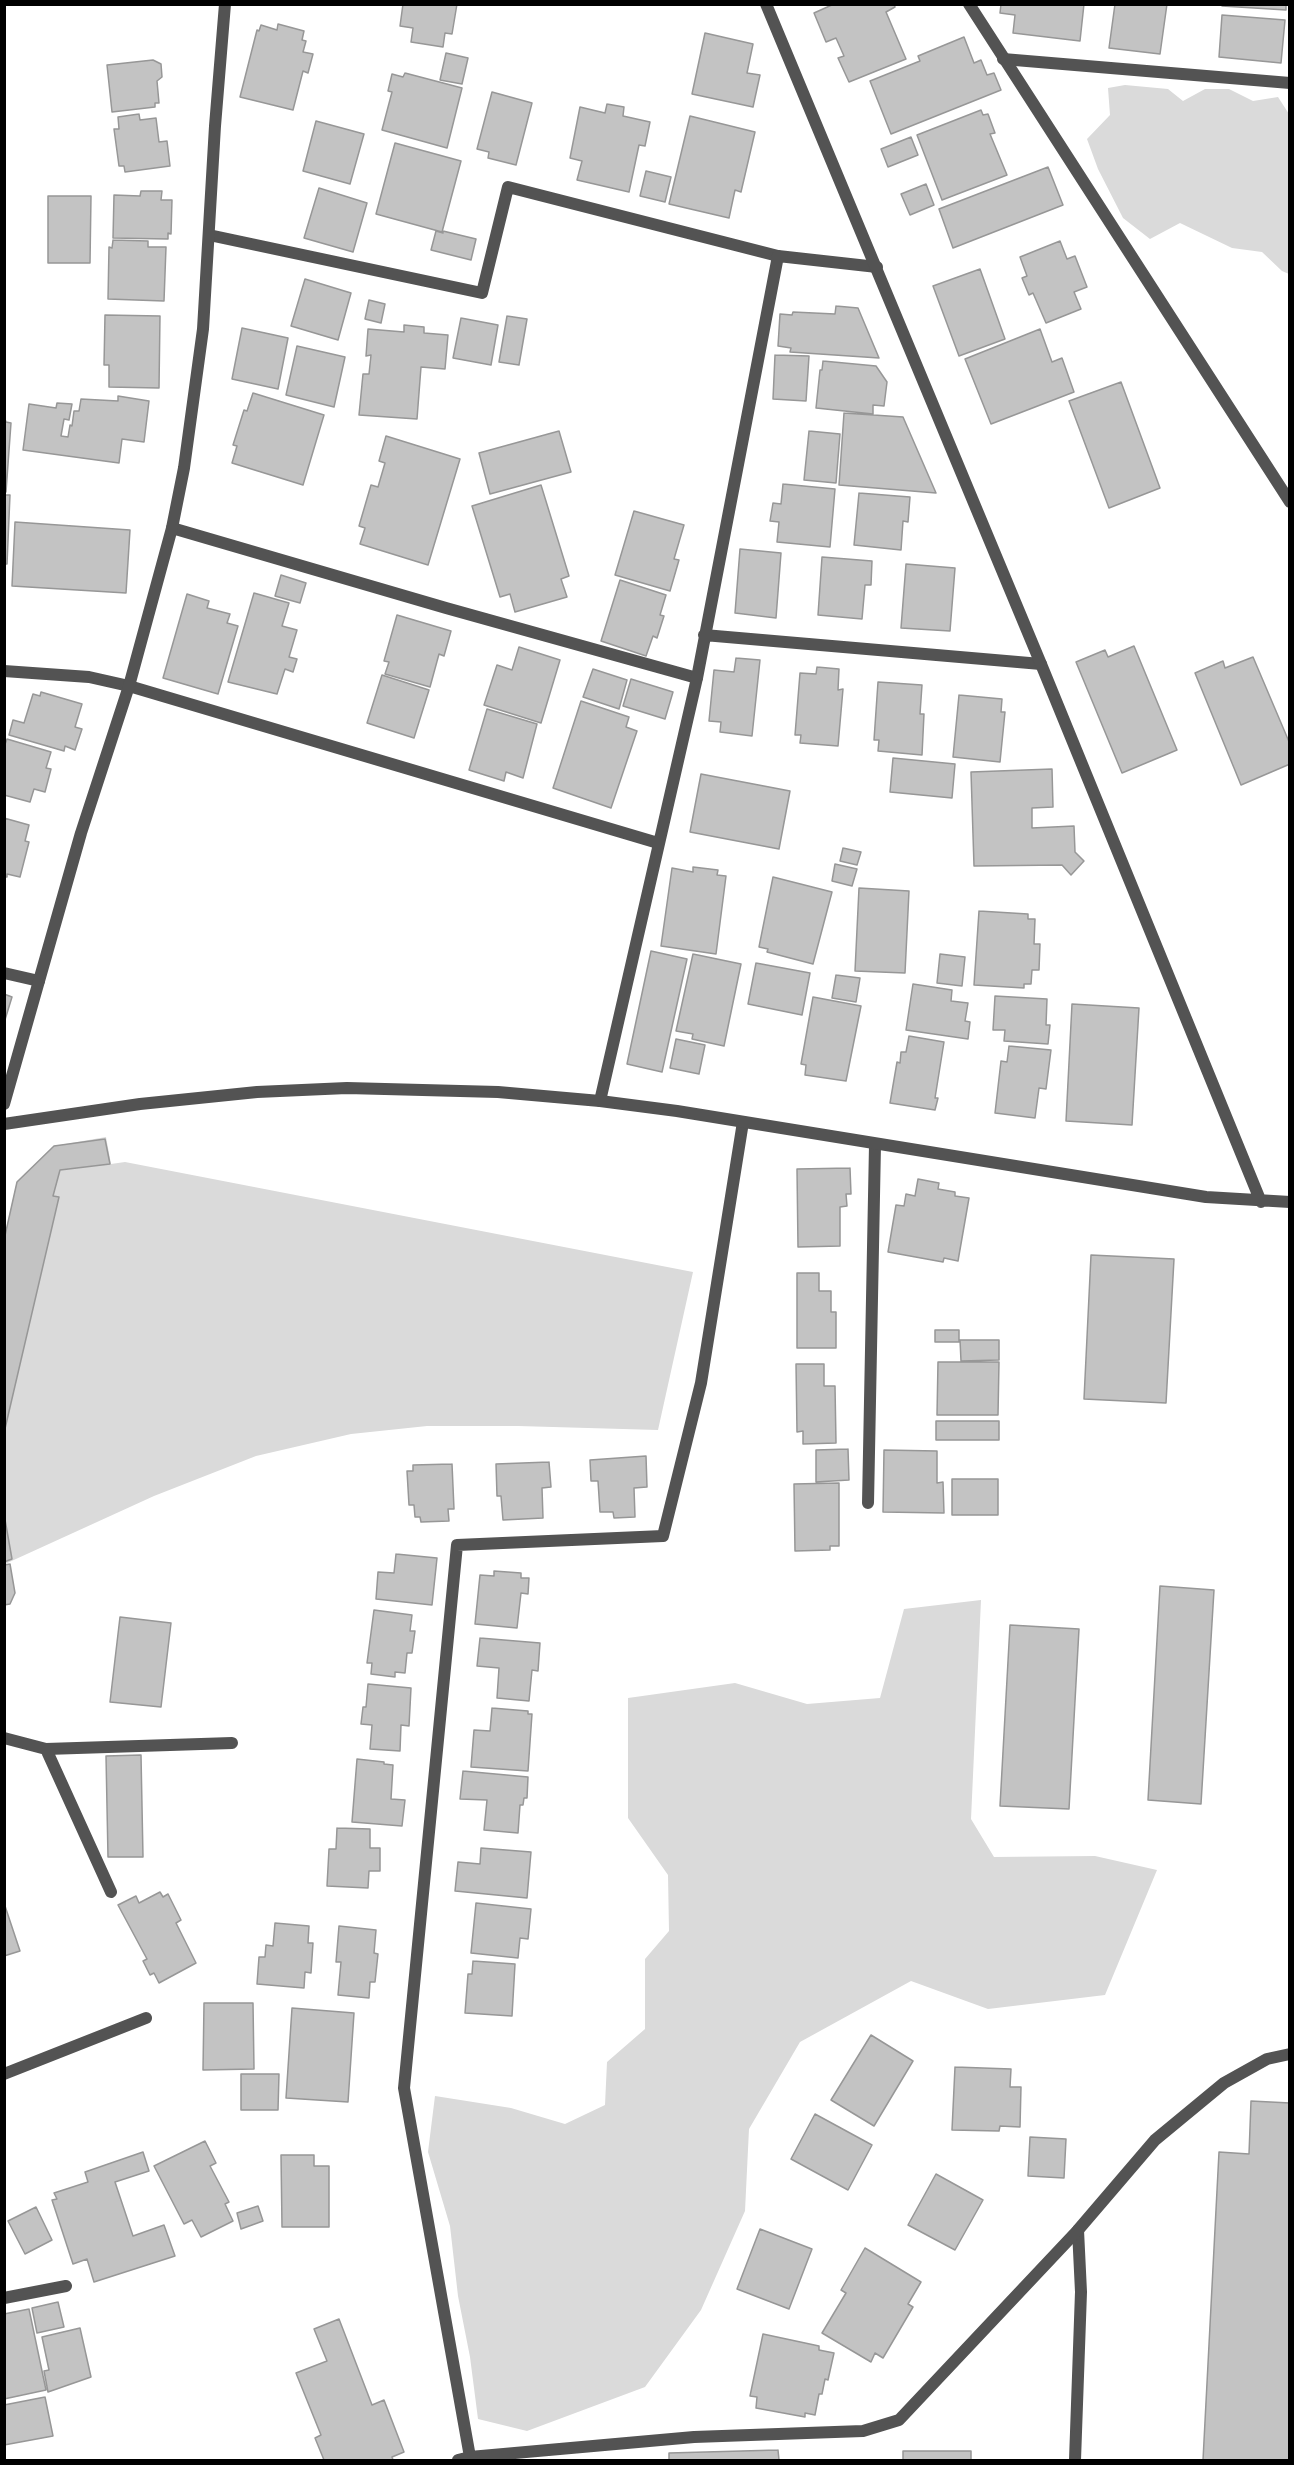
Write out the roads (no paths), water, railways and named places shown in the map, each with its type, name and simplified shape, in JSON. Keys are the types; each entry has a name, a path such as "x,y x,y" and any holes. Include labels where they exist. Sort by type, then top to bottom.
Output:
{"street":[{"path":"4,1104 81,833 129,686 172,528 184,468 199,361 225,4"},
{"path":"766,4 877,267 1261,1202"},
{"path":"969,4 1290,502"},
{"path":"1003,59 1290,83"},
{"path":"209,235 482,293 508,188 778,256 877,267"},
{"path":"600,1101 697,678 778,256"},
{"path":"172,528 446,609 697,678"},
{"path":"704,634 1041,664"},
{"path":"4,671 89,677 129,686 658,843"},
{"path":"4,973 39,981"},
{"path":"4,1124 140,1104 257,1092 347,1088 498,1092 600,1101 743,1122 1173,1192 1261,1202 1290,1202"},
{"path":"743,1122 702,1383 663,1536 458,1545 404,2088 464,2459 694,2437 863,2431 899,2420 1078,2230 1155,2140 1224,2083 1267,2059 1290,2054"},
{"path":"868,1503 875,1145"},
{"path":"4,1738 46,1749 232,1743"},
{"path":"46,1749 111,1892"},
{"path":"4,2073 146,2018"},
{"path":"1076,2460 1081,2292 1078,2230"},
{"path":"4,2298 66,2286"}]}
